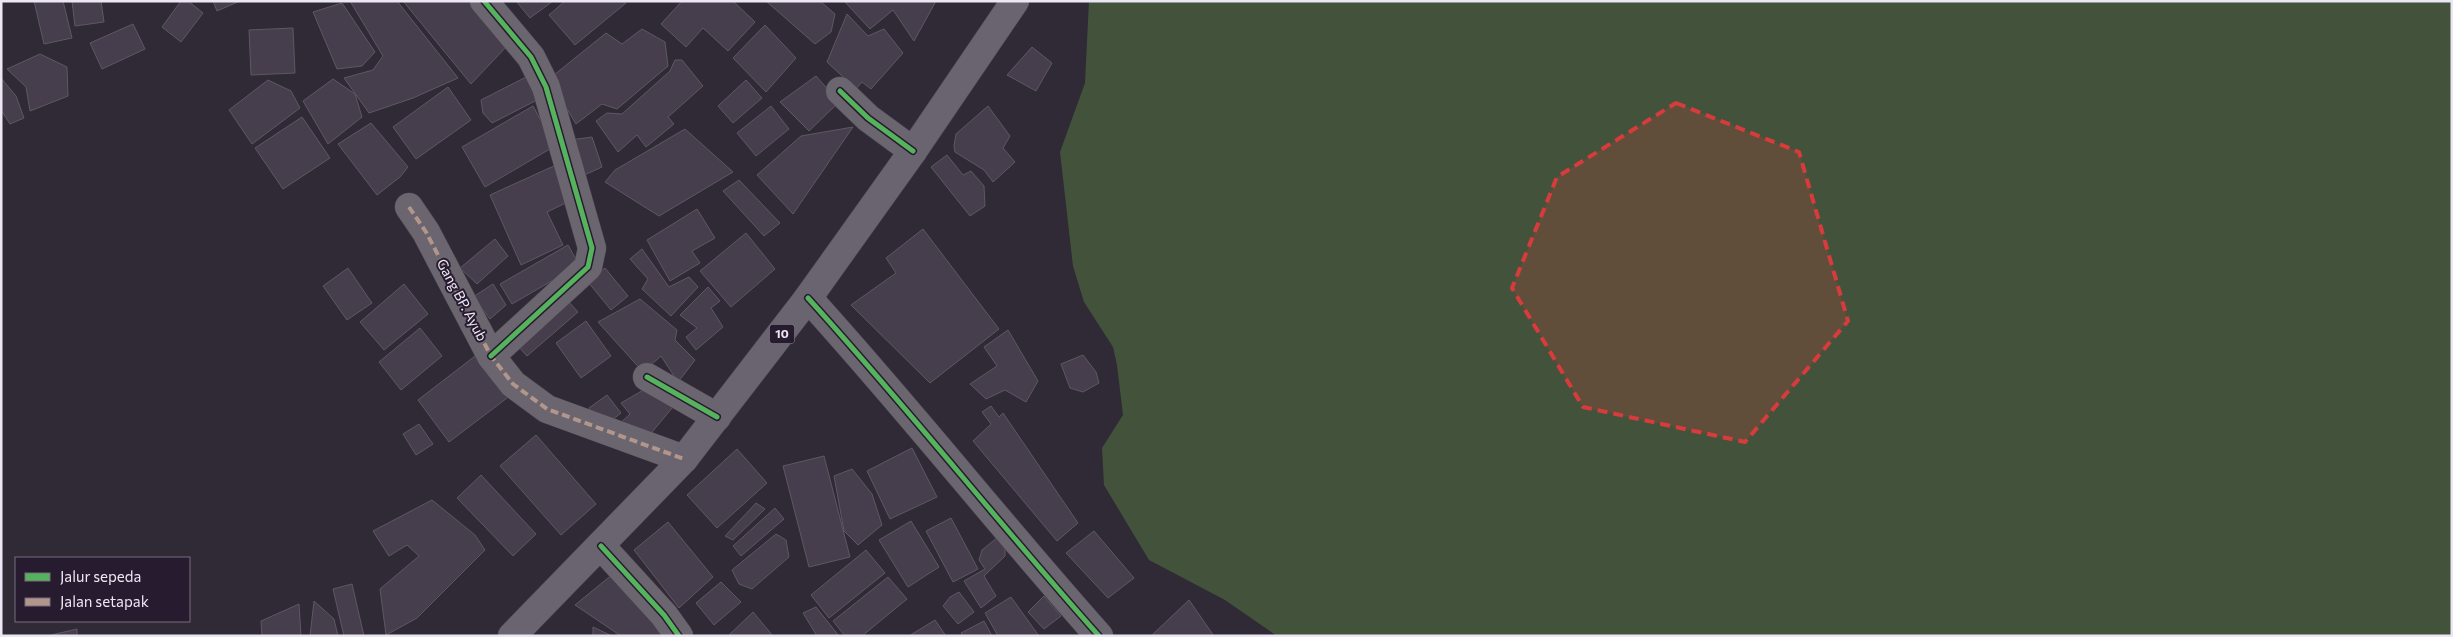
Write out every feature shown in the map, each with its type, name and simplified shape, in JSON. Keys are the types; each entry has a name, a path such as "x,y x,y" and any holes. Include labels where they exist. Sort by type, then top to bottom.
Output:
{"highway":[{"name":"10","path":"512,636 602,546 684,459 808,298 913,150 1015,1"}],"street":[{"path":"484,1 531,57 546,87 592,248 588,267 491,356"},
{"path":"840,91 868,118 913,150"},
{"name":"Gang BP. Ayub","path":"409,207 426,232 491,356 513,384 547,410 684,459"},
{"path":"808,298 856,351 1099,636"},
{"path":"647,377 717,417"},
{"path":"602,546 664,615 679,636"}],"highlighted area":[{"path":"1676,103 1799,152 1848,321 1745,442 1583,407 1512,288 1557,177"}],"green space":[{"path":"1089,1 2452,1 2452,636 1277,636 1225,600 1149,560 1104,485 1102,448 1123,415 1117,365 1113,347 1084,302 1073,266 1060,152 1085,83"}],"building":[{"path":"34,1 63,1 72,38 44,44"},
{"path":"72,1 101,1 104,22 75,26"},
{"path":"181,1 188,1 203,13 181,42 162,27"},
{"path":"213,1 240,1 217,11"},
{"path":"350,1 397,1 458,78 413,98 369,113 344,78 373,70 383,56"},
{"path":"403,1 471,1 508,45 471,84"},
{"path":"516,1 553,1 530,18"},
{"path":"565,1 624,1 626,3 575,45 549,15"},
{"path":"682,1 733,1 755,22 728,51 703,28 686,47 661,24"},
{"path":"766,1 820,1 835,14 831,32 815,44"},
{"path":"844,1 936,1 914,41 893,10 870,29"},
{"path":"342,3 375,52 362,66 337,69 313,12"},
{"path":"847,14 868,36 884,29 903,53 871,89 862,82 856,89 827,62"},
{"path":"133,24 145,49 102,69 90,43"},
{"path":"765,25 796,58 766,92 733,58"},
{"path":"293,28 295,73 251,75 249,30"},
{"path":"642,29 665,42 668,66 617,109 602,104 576,124 549,79 606,33 622,44"},
{"path":"1032,47 1052,63 1036,91 1007,75"},
{"path":"40,54 67,67 68,96 30,111 26,87 7,69"},
{"path":"675,60 682,60 703,86 668,117 674,124 646,147 637,135 618,152 596,121 607,113 622,114 670,71"},
{"path":"532,74 543,97 492,123 483,113 481,100"},
{"path":"816,76 839,102 809,131 780,102"},
{"path":"1,78 16,96 24,118 10,124 1,110"},
{"path":"333,79 355,94 362,117 328,144 303,101"},
{"path":"268,80 291,91 300,108 252,144 229,110"},
{"path":"746,80 762,98 733,123 718,106"},
{"path":"448,87 471,120 416,159 393,127"},
{"path":"533,106 555,146 485,187 462,147"},
{"path":"771,106 789,129 756,156 737,133"},
{"path":"988,106 1010,136 1003,148 1015,162 993,182 984,170 955,152 954,146 956,134"},
{"path":"302,117 330,158 283,189 255,148"},
{"path":"371,123 408,167 400,177 377,195 338,144"},
{"path":"853,127 793,214 757,175 801,136"},
{"path":"685,129 733,172 659,216 605,182 615,170"},
{"path":"592,137 602,167 580,177 570,140"},
{"path":"947,155 963,175 971,171 984,186 985,206 970,216 931,167"},
{"path":"556,165 572,200 547,212 563,245 521,265 490,195"},
{"path":"739,180 780,223 764,236 723,191"},
{"path":"697,209 715,238 692,251 700,263 670,281 647,240"},
{"path":"923,229 999,329 930,383 851,305 896,273 886,258"},
{"path":"746,233 775,269 731,307 700,271"},
{"path":"495,239 508,256 477,284 460,268"},
{"path":"568,245 579,265 512,304 500,284"},
{"path":"642,249 669,287 689,277 698,287 671,316 642,289 648,279 630,259"},
{"path":"348,268 372,303 347,320 323,286"},
{"path":"605,268 628,296 611,310 588,282"},
{"path":"404,284 428,314 384,350 360,322"},
{"path":"493,284 506,305 490,319 473,297"},
{"path":"708,287 720,301 711,308 723,327 696,350 686,337 697,328 680,315"},
{"path":"640,299 677,330 675,340 695,360 678,382 661,356 643,372 598,322"},
{"path":"568,301 578,312 527,356 517,345"},
{"path":"586,321 611,356 581,378 556,343"},
{"path":"420,328 442,356 401,390 379,362"},
{"path":"1008,330 1038,381 1026,402 1005,390 986,399 970,384 997,366 984,347"},
{"path":"479,353 511,395 449,442 418,400"},
{"path":"1083,355 1096,372 1099,383 1083,392 1070,388 1061,364"},
{"path":"652,385 673,407 647,438 617,426 630,414 621,403"},
{"path":"607,395 621,413 603,427 589,408"},
{"path":"991,406 999,417 1003,413 1078,523 1057,541 973,441 991,424 982,412"},
{"path":"419,424 433,444 416,455 403,434"},
{"path":"536,435 596,504 561,535 500,466"},
{"path":"912,448 937,497 890,519 867,471"},
{"path":"737,449 767,483 717,528 687,495"},
{"path":"824,456 850,557 809,567 783,466"},
{"path":"852,469 872,494 882,525 858,545 844,531 834,476"},
{"path":"481,475 536,534 513,556 457,498"},
{"path":"432,500 475,535 485,550 417,618 386,635 380,589 419,556 407,545 389,556 373,531"},
{"path":"756,503 765,509 733,540 725,536"},
{"path":"775,508 784,519 741,556 733,546"},
{"path":"951,518 978,569 953,582 926,531"},
{"path":"911,521 939,567 908,587 879,540"},
{"path":"668,522 713,577 679,608 634,550"},
{"path":"1094,531 1134,578 1108,598 1066,553"},
{"path":"776,534 786,540 789,557 752,589 739,584 732,570"},
{"path":"998,537 1005,543 1005,556 984,576 996,596 981,608 964,581 985,569 979,560 982,550"},
{"path":"866,550 885,573 829,618 811,595"},
{"path":"619,569 675,636 621,636 575,605"},
{"path":"888,577 907,599 862,636 845,636 833,621"},
{"path":"721,582 741,602 714,625 696,603"},
{"path":"352,584 364,636 344,636 333,589"},
{"path":"959,592 974,612 958,624 943,606 950,597"},
{"path":"1044,596 1061,616 1044,629 1028,612"},
{"path":"1011,597 1039,636 998,636 985,613"},
{"path":"1189,600 1214,636 1151,636"},
{"path":"314,601 334,619 338,636 310,636"},
{"path":"299,604 301,636 262,636 261,621"},
{"path":"816,607 839,636 817,636 803,613"},
{"path":"753,612 773,636 728,636"},
{"path":"935,620 946,636 909,636"},
{"path":"984,621 992,636 963,636 961,633"},
{"path":"593,627 612,636 593,636"},
{"path":"77,629 77,636 47,636"}],"marked path":[{"path":"409,207 426,232 491,356 513,384 547,409 684,459"}],"cycle path":[{"path":"484,1 531,57 546,87 592,248 588,267 491,356"},
{"path":"840,91 868,118 913,151"},
{"path":"808,298 1099,636"},
{"path":"647,377 717,417"},
{"path":"601,546 664,615 679,636"}]}
